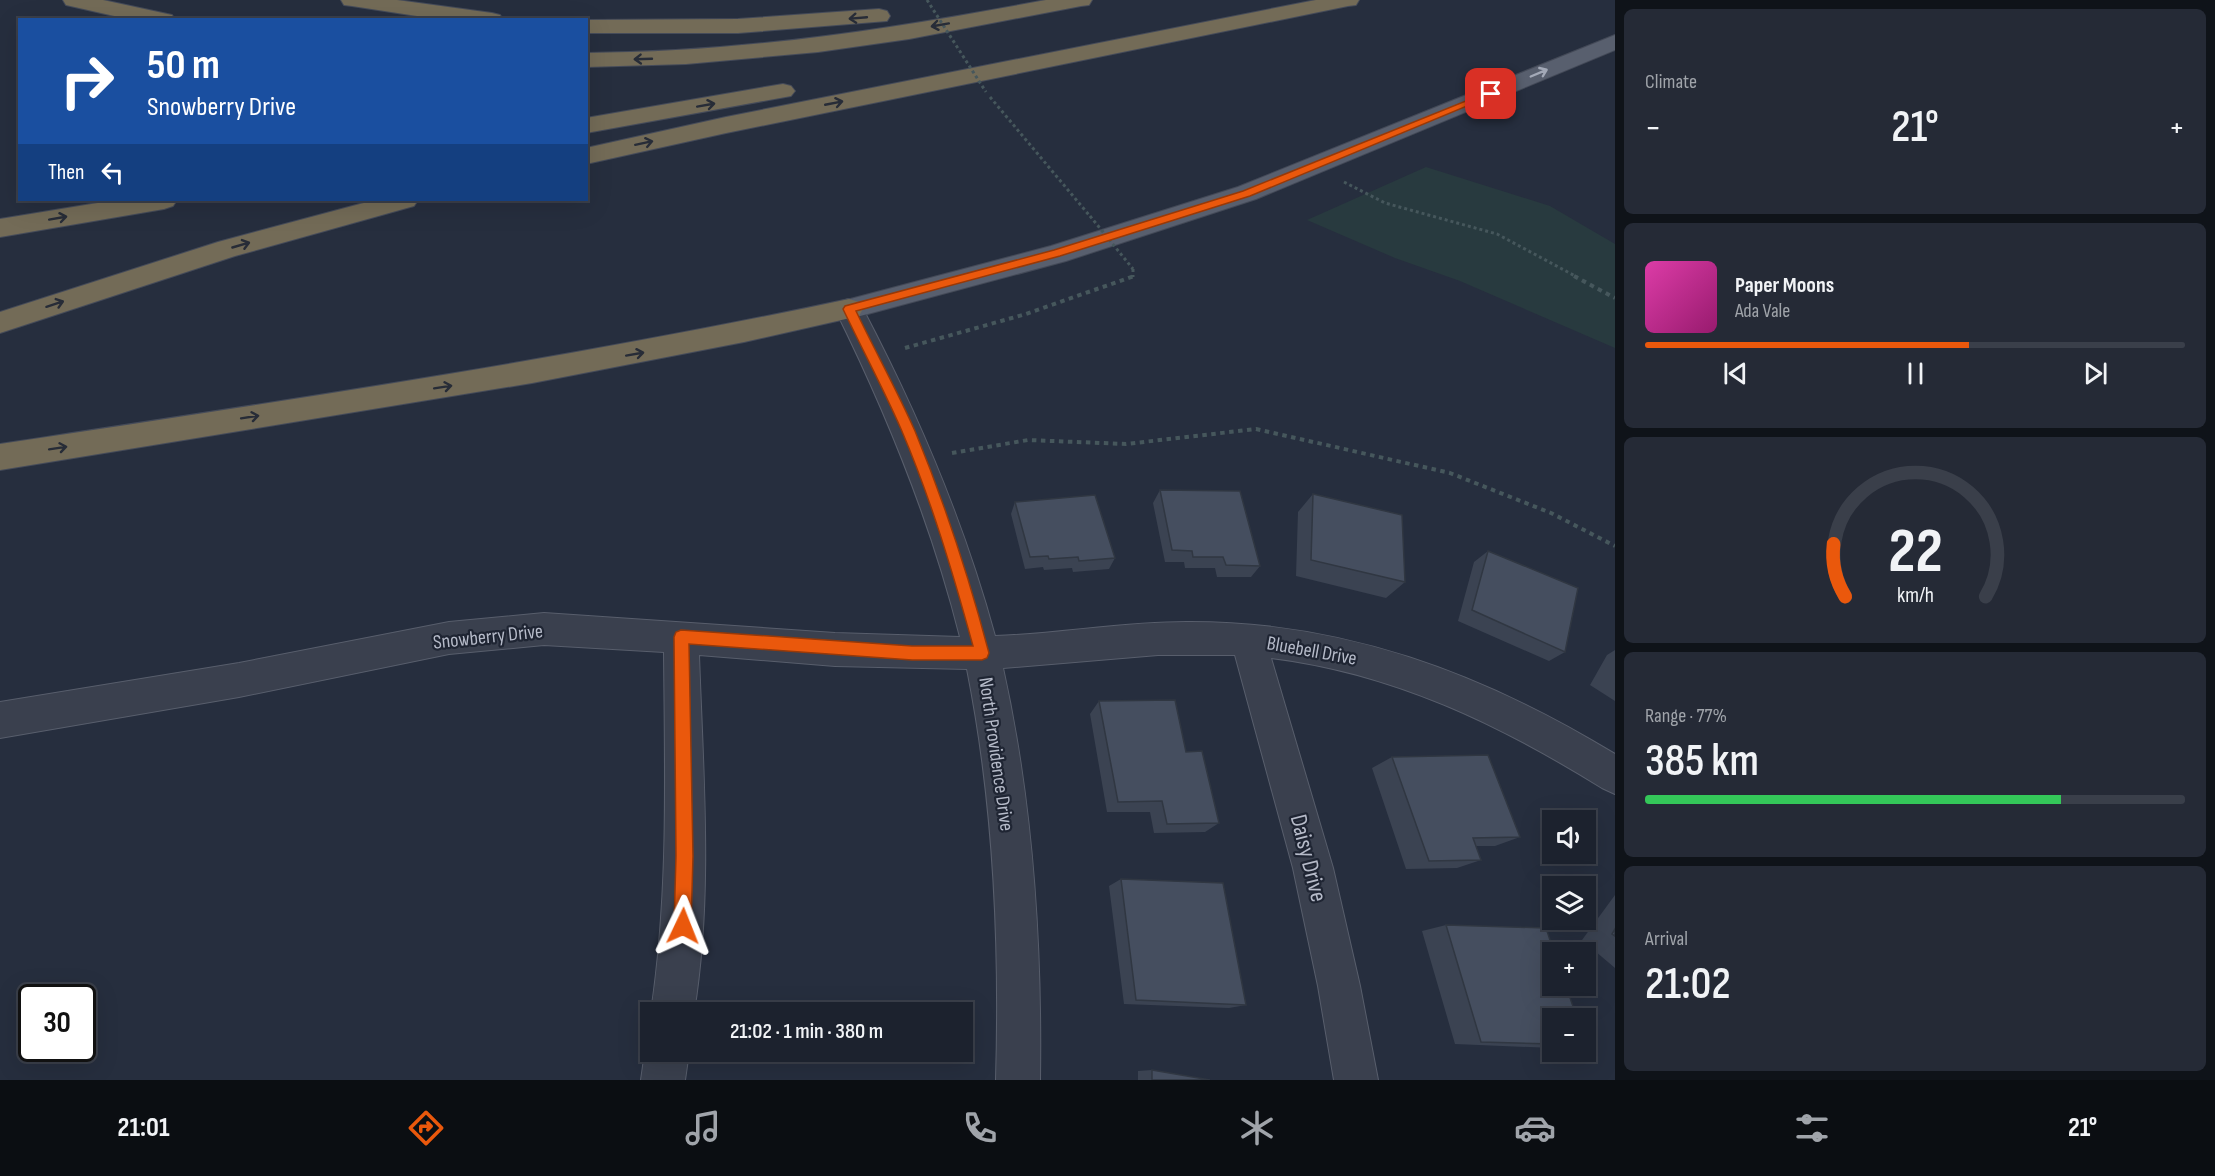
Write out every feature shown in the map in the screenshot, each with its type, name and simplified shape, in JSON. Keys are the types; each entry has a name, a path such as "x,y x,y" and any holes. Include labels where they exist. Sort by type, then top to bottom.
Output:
{"highway":[{"path":"74,0 155,18"},
{"path":"352,0 478,18"},
{"path":"588,26 676,28 799,23 924,11 999,0"},
{"path":"588,60 732,54 823,45 1081,0"},
{"path":"588,126 1305,0"},
{"path":"588,156 1348,0"},
{"path":"0,228 158,201"},
{"path":"0,323 238,246 401,201"},
{"path":"0,457 564,367 744,333 849,309"}],"main road":[{"path":"849,309 1056,254 1246,193 1615,42"}],"street":[{"name":"North Providence Drive","path":"849,309 907,429 938,508 962,579 982,653 997,728 1009,824 1017,932 1018,1080"},
{"name":"Snowberry Drive","path":"0,720 228,682 449,638 544,629 912,653 982,653"},
{"path":"675,1002 683,926 685,856 681,637"},
{"name":"Bluebell Drive","path":"982,653 1184,638 1248,639 1315,648 1404,670 1503,711 1553,737 1615,775"},
{"name":"Daisy Drive","path":"1248,639 1313,868 1339,986 1356,1080"},
{"path":"663,1080 666,1062"}],"path":[{"path":"905,348 1067,301 1133,278 1135,274 1090,216 986,92 927,0"},
{"path":"1314,166 1385,203 1497,234 1615,298"},
{"path":"952,453 1028,440 1126,444 1256,429 1450,473 1551,513 1615,546"}],"shaded area":[{"path":"1426,167 1550,206 1615,244 1615,348 1460,281 1395,258 1307,220"}],"building":[{"path":"1160,490 1240,491 1260,566 1226,565 1223,557 1193,557 1192,551 1172,550"},
{"path":"1313,494 1402,515 1405,582 1311,560"},
{"path":"1095,495 1115,558 1079,561 1078,557 1049,559 1048,556 1030,557 1015,502"},
{"path":"1488,551 1578,588 1565,652 1472,610"},
{"path":"1175,700 1186,752 1202,751 1219,823 1167,824 1162,801 1118,802 1099,701"},
{"path":"1488,755 1520,837 1473,838 1481,860 1429,861 1392,757"},
{"path":"1121,879 1223,883 1246,1005 1136,1000"},
{"path":"1446,925 1542,928 1542,930 1547,930 1551,942 1542,942 1542,996 1569,996 1574,1008 1542,1008 1542,1044 1481,1042"},
{"path":"1152,1070 1210,1080 1152,1080"}],"route":[{"path":"683,926 685,856 681,637 912,653 982,653 962,579 938,508 907,429 849,309 1056,254 1246,193 1491,94"}]}
